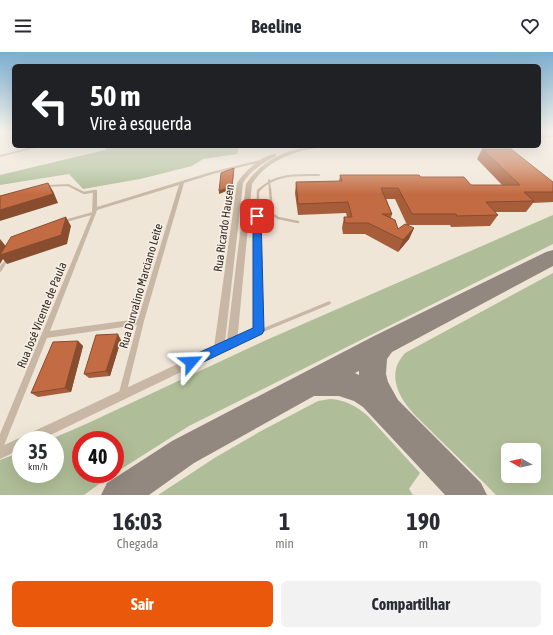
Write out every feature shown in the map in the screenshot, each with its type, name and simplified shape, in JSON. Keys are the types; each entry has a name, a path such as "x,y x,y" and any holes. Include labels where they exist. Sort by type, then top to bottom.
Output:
{"street":[{"path":"0,153 7,154"},
{"path":"0,156 13,153"},
{"name":"Rua Ricardo Hausen","path":"219,349 240,183 246,173 264,160 280,153"},
{"name":"Rua Ricardo Hausen","path":"232,342 248,184 254,174 270,162 291,153"},
{"path":"95,211 182,182 264,160"},
{"path":"231,169 239,168 245,170 246,173"},
{"name":"Rua Durvalino Marciano Leite","path":"122,396 141,321 182,182"},
{"name":"Rua José Vicente de Paula","path":"0,445 95,211 95,190"},
{"path":"45,335 141,321"},
{"path":"46,431 232,342"},
{"path":"0,453 12,447"}],"lane":[{"path":"258,331 258,190 264,183 277,177 290,175 319,175"},
{"path":"269,180 272,214 278,218 298,222"},
{"path":"42,186 68,184 84,193 95,190"},
{"path":"59,223 95,211"},
{"path":"0,270 8,256"},
{"path":"232,342 329,303"}],"green space":[{"path":"94,153 237,153 237,154 203,159 192,166 140,179 83,189 69,174 0,185 0,175"},
{"path":"553,215 553,244 189,426 124,467 124,431 72,431 72,483 101,483 84,495 0,495 0,460 12,455 12,483 64,483 64,434 264,341"},
{"path":"553,273 553,495 496,495 409,408 400,394 395,378 399,361 405,353"},
{"path":"330,399 350,404 368,416 420,473 409,489 413,495 158,495 216,457 261,431 318,401"}],"building":[{"path":"486,153 516,153 553,182 553,192 524,192 534,201 486,202 498,215 457,216 456,214 412,214 398,188 381,188 392,214 382,214 395,220 398,229 405,224 414,228 403,240 368,223 345,223 344,217 352,217 348,202 298,204 296,182 342,181 340,175 419,175 421,177 464,177 471,185 520,185"},
{"path":"234,168 232,186 219,191 221,173"},
{"path":"48,183 53,194 0,210 0,196"},
{"path":"66,217 61,235 0,255 11,237"},
{"path":"118,334 106,371 84,374 96,335"},
{"path":"78,341 65,388 31,393 53,342"}],"taxiway":[{"path":"383,344 553,257"},
{"path":"119,495 183,452 383,344"},
{"path":"383,344 377,351 374,359 373,374 377,390 385,405"},
{"path":"316,383 339,382 363,390 373,397 469,495"}],"route":[{"path":"191,362 258,331 257,216"}]}
